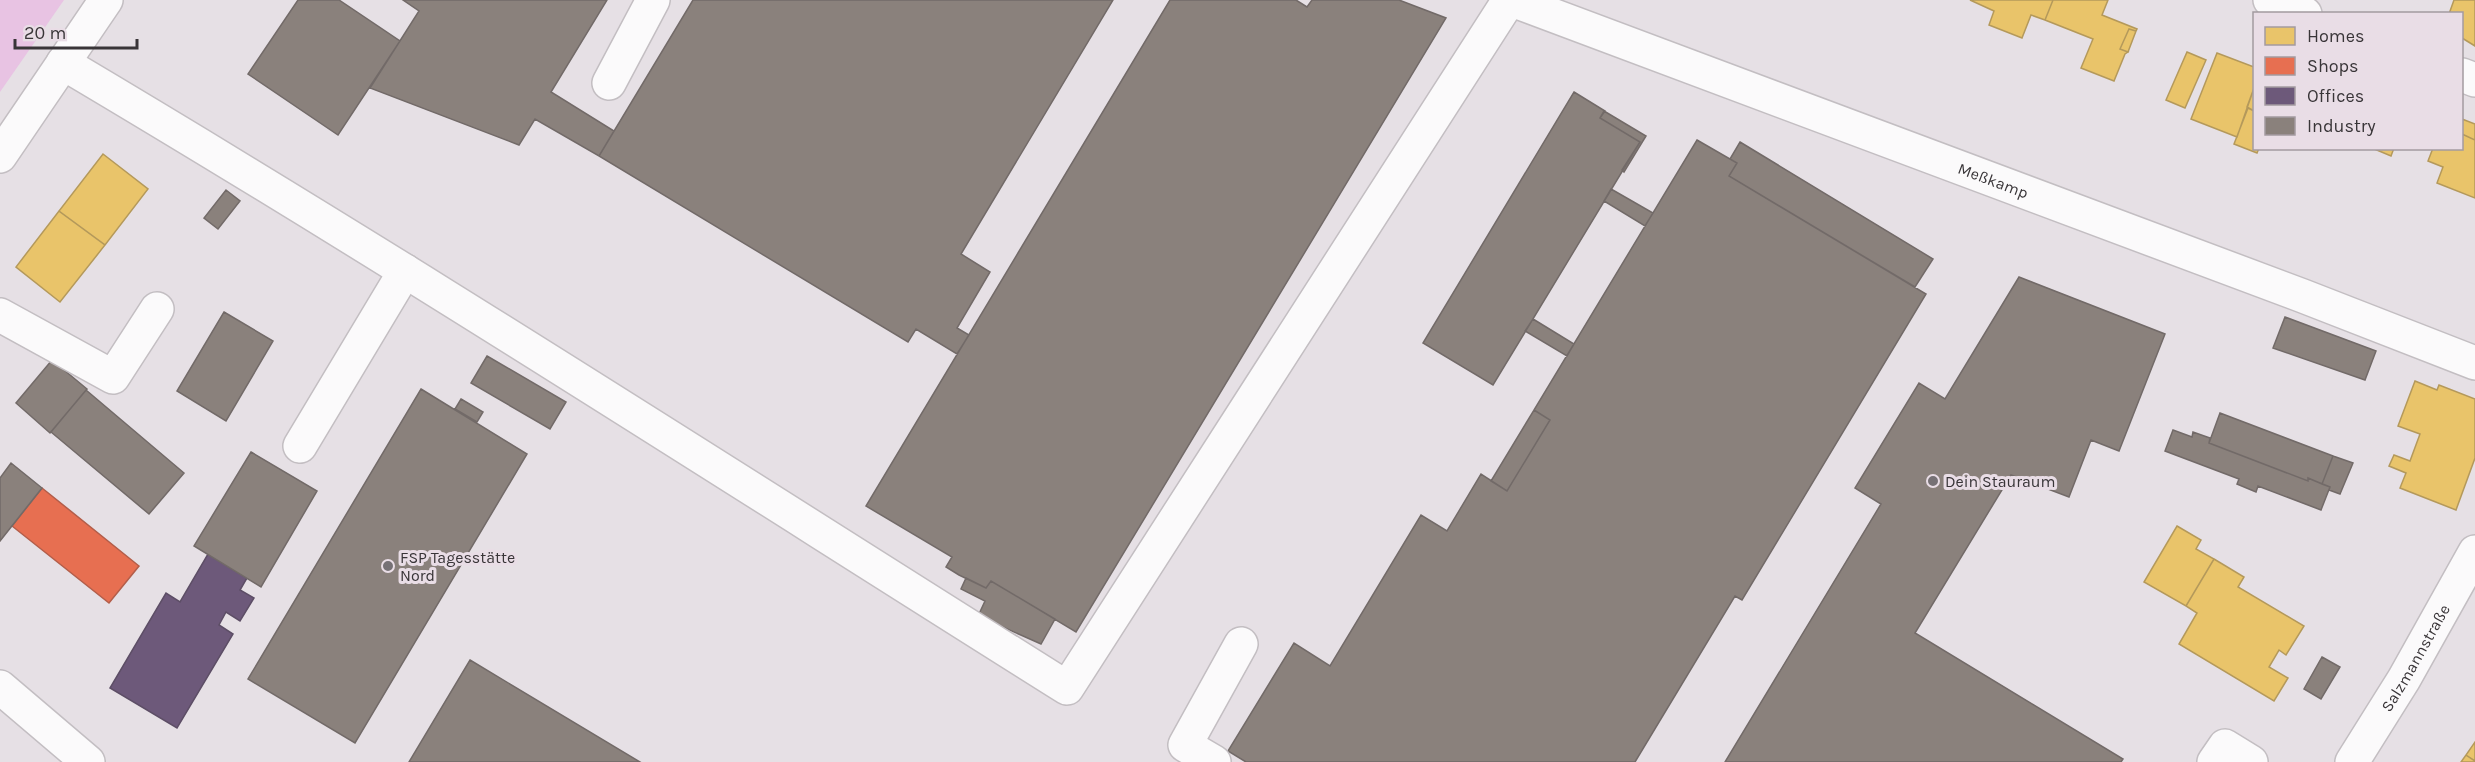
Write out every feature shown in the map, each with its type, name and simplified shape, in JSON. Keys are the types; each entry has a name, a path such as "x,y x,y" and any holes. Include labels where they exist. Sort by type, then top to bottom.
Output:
{"street":[{"path":"0,156 106,0"},
{"path":"609,83 654,0"},
{"path":"63,63 230,162 1067,688 1510,0"},
{"name":"Meßkamp","path":"1510,0 2475,363"},
{"path":"2270,0 2300,12"},
{"path":"300,446 405,271"},
{"path":"0,315 113,377 157,309"},
{"name":"Salzmannstraße","path":"2352,762 2404,678 2475,552"},
{"path":"1214,762 1185,745 1241,644"},
{"path":"0,687 88,762"},
{"path":"2214,762 2225,746 2251,762"}],"shaded area":[{"path":"0,0 64,0 0,92"}],"building: Homes":[{"path":"1970,0 2053,0 2045,20 2031,15 2022,38 1989,25 1994,11"},
{"path":"2053,0 2108,0 2102,15 2137,29 2136,31 2129,29 2120,49 2128,52 2125,54 2114,81 2081,68 2093,39 2045,20"},
{"path":"2454,0 2475,0 2475,46 2463,39 2463,12 2450,12"},
{"path":"2129,29 2136,31 2128,52 2120,49"},
{"path":"2187,52 2206,60 2185,108 2166,100"},
{"path":"2217,53 2253,67 2253,91 2237,137 2191,119"},
{"path":"2253,91 2253,110 2247,107"},
{"path":"2248,108 2253,110 2253,150 2258,150 2257,153 2234,144"},
{"path":"2463,119 2475,124 2475,140 2463,134"},
{"path":"2463,134 2475,140 2475,198 2437,183 2443,167 2428,161 2432,150 2463,150"},
{"path":"2377,150 2393,150 2391,156"},
{"path":"103,154 148,189 105,245 59,211"},
{"path":"59,211 105,245 60,302 16,267"},
{"path":"2415,381 2437,390 2439,385 2475,399 2475,458 2456,510 2400,488 2406,473 2389,466 2394,455 2410,461 2420,434 2398,426"},
{"path":"2177,526 2201,540 2196,549 2214,559 2186,606 2144,582"},
{"path":"2214,559 2244,577 2238,587 2304,626 2286,655 2279,650 2269,667 2288,678 2274,701 2179,644 2197,613 2186,606"},
{"path":"2475,742 2475,761 2466,755"},
{"path":"2466,755 2475,761 2475,762 2461,762"}],"building: Shops":[{"path":"42,488 139,566 109,603 12,526"}],"building: Offices":[{"path":"208,554 247,578 240,590 254,598 240,621 226,612 219,625 233,634 177,728 110,688 166,593 180,602"}],"building: Industry":[{"path":"298,0 339,0 400,41 338,135 248,74"},
{"path":"403,0 607,0 551,92 614,131 599,156 535,119 519,145 370,88 419,11"},
{"path":"693,0 1113,0 961,254 990,272 957,328 969,335 957,354 916,329 908,342 599,156"},
{"path":"1170,0 1296,0 1307,7 1312,0 1399,0 1446,18 1076,632 991,581 986,588 959,575 946,567 952,557 866,506"},
{"path":"1574,92 1605,111 1600,118 1640,142 1493,385 1423,343"},
{"path":"1604,111 1646,136 1624,172 1622,170 1640,142 1600,118"},
{"path":"1697,140 1737,163 1729,176 1926,294 1742,600 1735,596 1635,762 1246,762 1228,751 1294,643 1330,666 1421,515 1447,531 1481,474 1507,491 1550,420 1534,410"},
{"path":"1740,142 1933,259 1915,287 1729,176 1737,163 1730,159"},
{"path":"1611,189 1653,213 1645,226 1604,201"},
{"path":"226,190 240,201 218,229 204,218"},
{"path":"2019,277 2165,334 2119,451 2091,440 2069,497 2011,475 1915,633 2123,759 2121,762 1725,762 1881,504 1855,488 1919,383 1945,399"},
{"path":"224,312 273,341 226,421 177,391"},
{"path":"2285,317 2376,351 2365,380 2273,348"},
{"path":"1533,319 1574,344 1567,356 1525,331"},
{"path":"487,356 566,402 550,429 471,383"},
{"path":"52,360 87,389 50,433 16,403"},
{"name":"FSP Tagesstätte Nord","path":"421,389 527,454 355,743 248,679"},
{"path":"86,390 184,473 149,514 51,432"},
{"path":"461,399 483,412 477,422 455,409"},
{"path":"1534,410 1550,420 1507,491 1491,481"},
{"path":"2220,413 2333,456 2322,484 2308,478 2308,481 2209,443"},
{"path":"2173,430 2192,437 2193,432 2210,438 2209,443 2308,481 2308,478 2330,487 2321,510 2258,486 2256,492 2237,484 2239,479 2165,451"},
{"path":"251,452 317,491 261,587 194,546"},
{"path":"2333,456 2353,463 2340,494 2329,490 2330,487 2322,484"},
{"path":"11,463 42,488 0,541 0,478"},
{"path":"966,578 986,588 991,581 1055,619 1041,644 978,616 985,601 961,589"},
{"path":"2322,657 2340,667 2321,699 2304,689"},
{"path":"470,660 640,762 409,762"}],"place":[{"name":"Dein Stauraum","path":"1933,481"},
{"name":"FSP Tagesstätte Nord","path":"388,566"}]}
